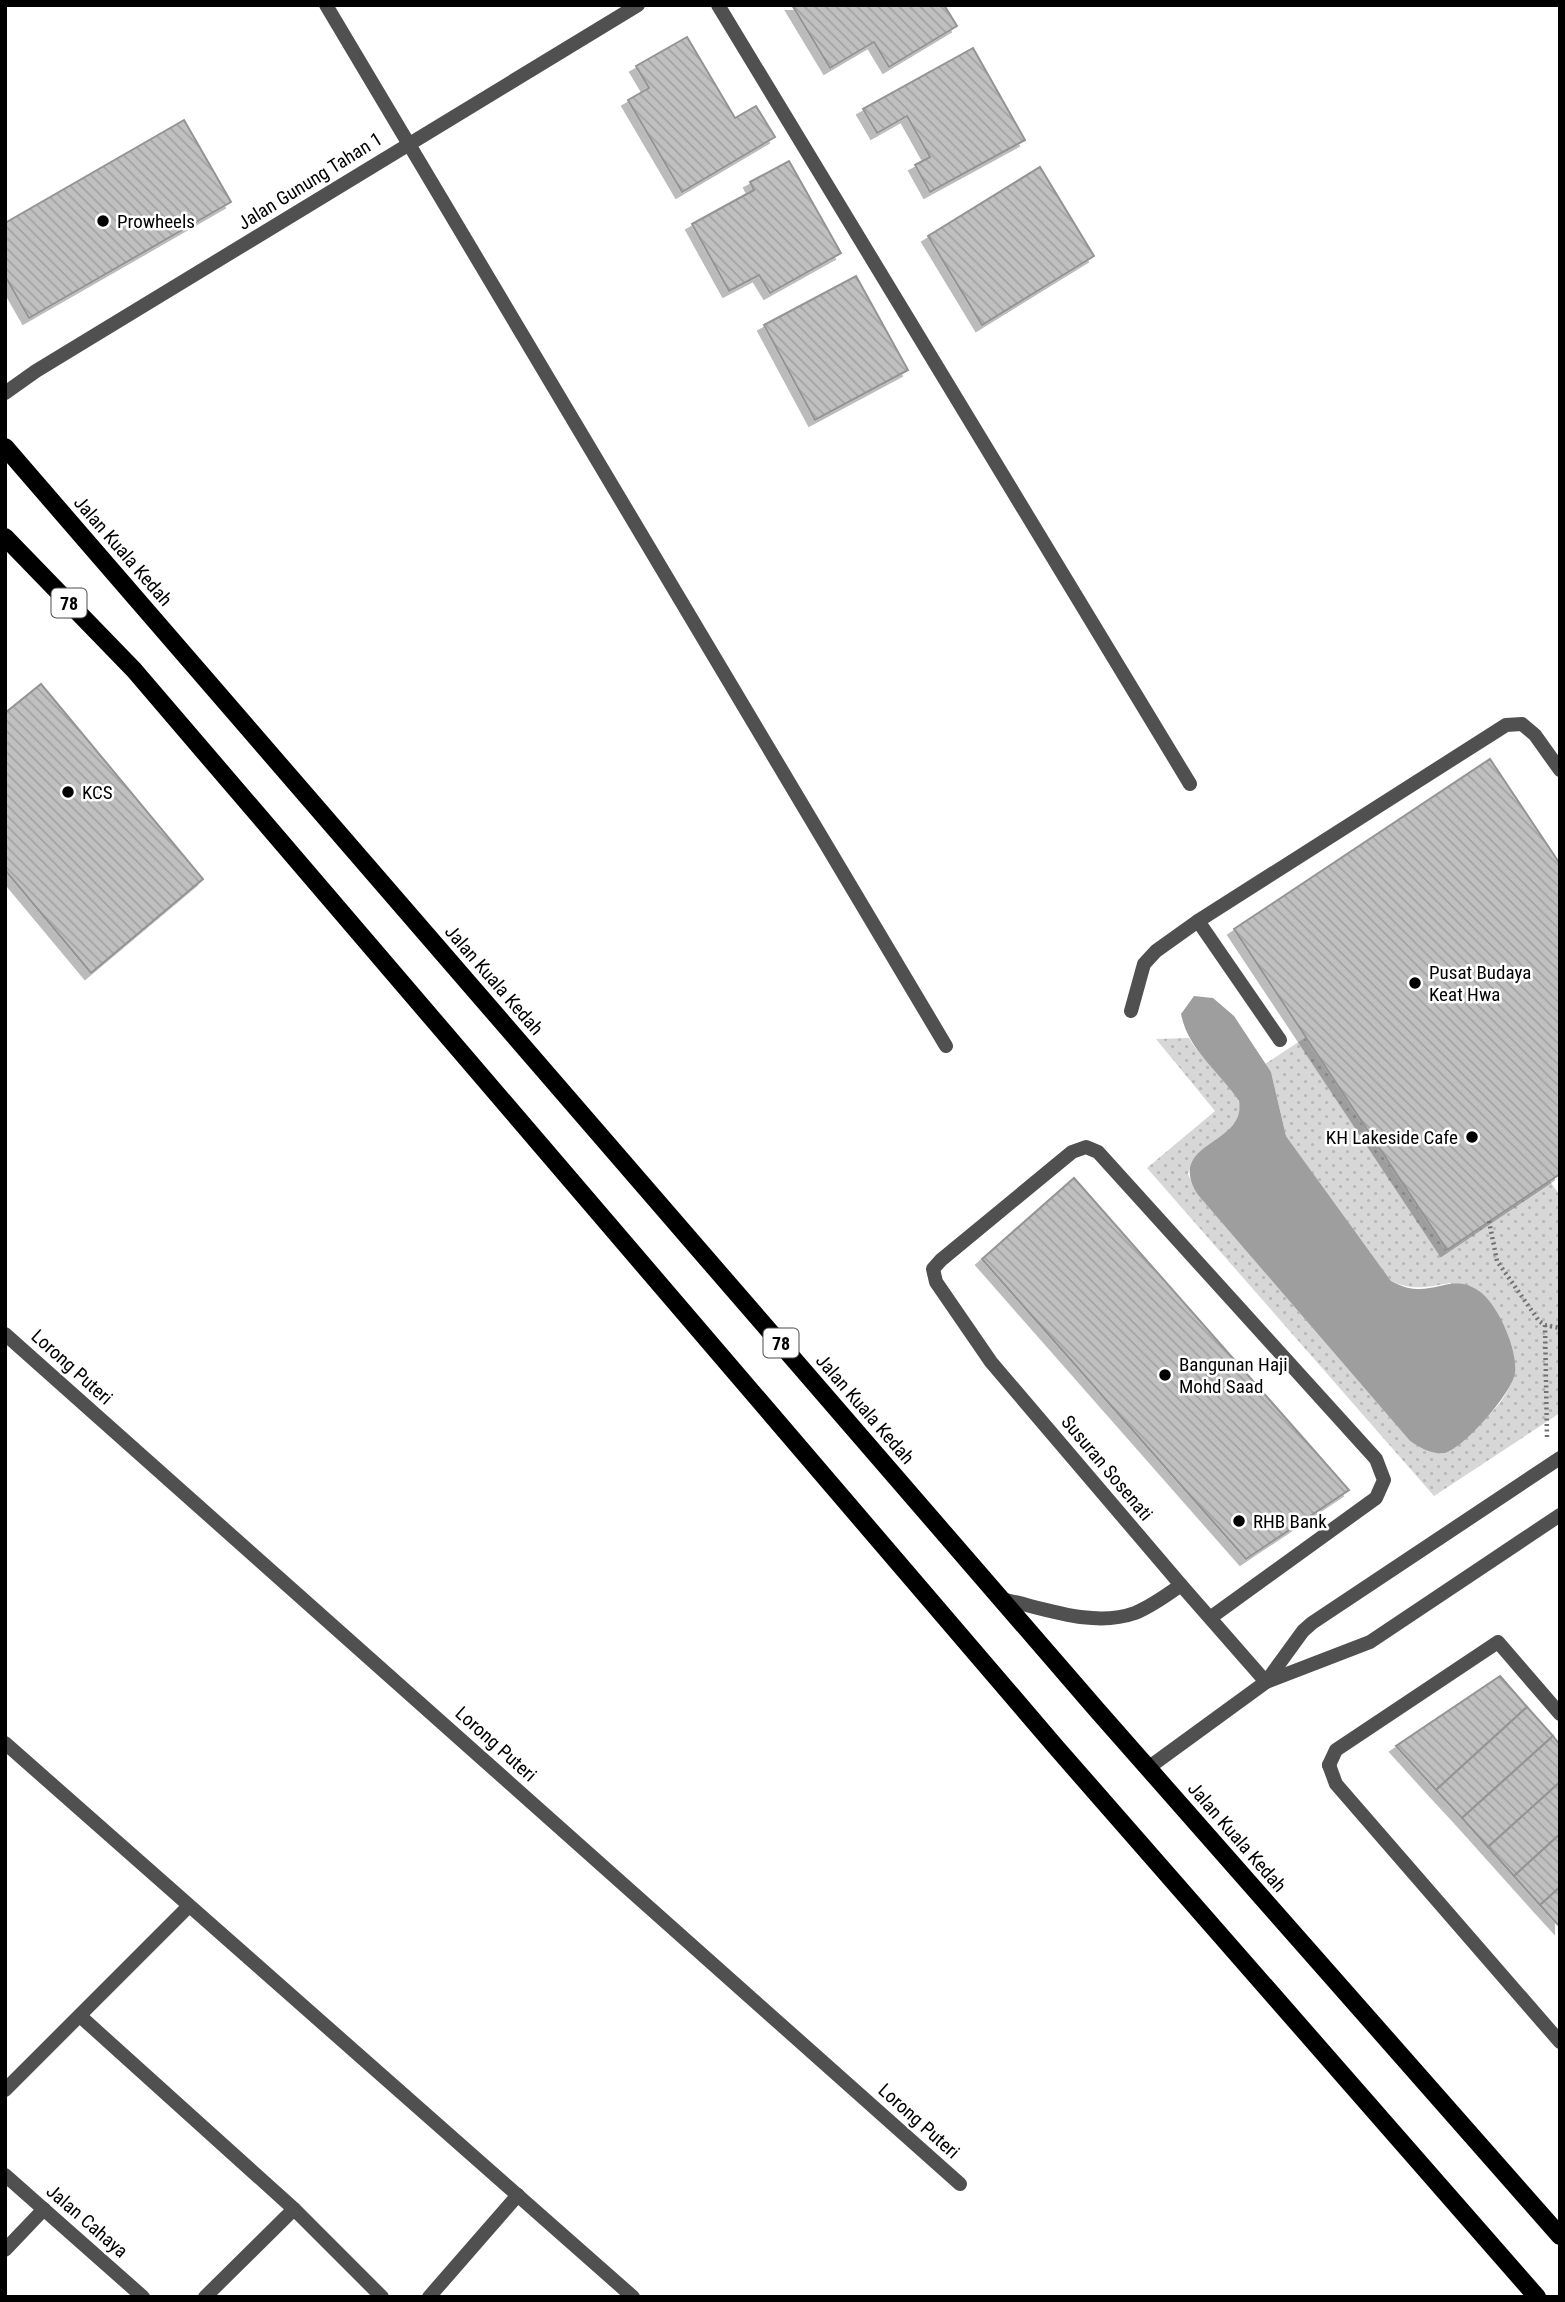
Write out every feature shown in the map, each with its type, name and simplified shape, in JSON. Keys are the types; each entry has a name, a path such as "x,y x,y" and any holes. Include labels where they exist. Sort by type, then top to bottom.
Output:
{"main road":[{"name":"Jalan Kuala Kedah","path":"5,447 1148,1768 1560,2236"},
{"name":"78","path":"5,537 134,670 1055,1746 1537,2297"}],"street":[{"path":"326,5 946,1046"},
{"name":"Jalan Gunung Tahan 1","path":"5,393 36,371 638,5"},
{"path":"718,5 1190,784"},
{"path":"1130,1011 1144,964 1156,951 1198,921 1506,725 1522,724 1535,735 1560,770"},
{"path":"1198,921 1280,1040"},
{"name":"Susuran Sosenati","path":"1210,1618 1376,1498 1384,1480 1376,1460 1098,1152 1086,1147 1072,1152 941,1260 933,1269 936,1283 991,1362 1181,1585 1266,1682"},
{"name":"Lorong Puteri","path":"5,1334 960,2184"},
{"path":"1266,1682 1303,1631 1312,1623 1554,1462"},
{"path":"1148,1768 1266,1682 1370,1642 1560,1515"},
{"path":"1002,1599 1093,1619 1115,1618 1153,1604 1181,1585"},
{"path":"1560,1714 1498,1642 1336,1750 1329,1765 1336,1784 1560,2042"},
{"path":"5,1743 633,2297"},
{"path":"5,2090 189,1906"},
{"path":"80,2016 294,2209 382,2297"},
{"name":"Jalan Cahaya","path":"5,2175 144,2297"},
{"path":"429,2297 518,2195"},
{"path":"5,2250 44,2209"},
{"path":"205,2297 294,2209"}],"path":[{"path":"1489,1221 1497,1261 1539,1321 1560,1328"},
{"path":"1545,1325 1545,1395 1554,1462"}],"shaded area":[{"path":"1194,996 1213,998 1234,1016 1271,1072 1286,1136 1391,1281 1413,1289 1455,1284 1470,1286 1486,1297 1500,1317 1513,1352 1515,1373 1512,1382 1486,1419 1453,1449 1445,1453 1435,1453 1410,1441 1198,1195 1190,1177 1191,1164 1198,1153 1231,1127 1238,1116 1239,1101 1190,1039 1181,1014"},
{"path":"1306,1037 1447,1249 1550,1181 1560,1196 1560,1413 1434,1496 1147,1168 1215,1111 1156,1039 1189,1038 1232,1090 1240,1108 1234,1125 1192,1162 1188,1174 1198,1195 1410,1441 1435,1453 1445,1453 1455,1447 1505,1396 1513,1374 1514,1361 1507,1334 1495,1317 1450,1283 1413,1287 1391,1281 1286,1136 1271,1072 1265,1064"}],"building":[{"path":"792,5 944,5 957,26 889,67 874,42 830,68"},
{"path":"687,37 735,118 756,106 775,137 682,192 628,100 649,88 636,66"},
{"path":"973,48 1025,140 930,192 915,165 930,157 907,116 877,133 863,109"},
{"path":"184,120 231,202 29,318 5,276 5,223"},
{"path":"789,161 841,253 770,293 759,275 729,291 692,224 754,190 750,182"},
{"path":"1040,167 1094,256 982,325 928,236"},
{"path":"856,276 908,370 815,420 764,325"},
{"name":"KCS","path":"41,684 203,879 91,973 5,870 5,713"},
{"name":"Pusat Budaya Keat Hwa","path":"1490,759 1560,864 1560,1174 1447,1250 1234,929"},
{"name":"Bangunan Haji Mohd Saad","path":"1074,1178 1349,1490 1246,1559 982,1259"},
{"path":"1500,1676 1527,1707 1436,1790 1396,1746"},
{"path":"1527,1707 1553,1736 1462,1818 1436,1790"},
{"path":"1553,1736 1560,1745 1560,1782 1488,1847 1462,1818"},
{"path":"1560,1782 1560,1834 1514,1876 1488,1847"},
{"path":"1560,1834 1560,1887 1540,1905 1514,1876"},
{"path":"1560,1887 1560,1927 1540,1905"}],"place":[{"name":"Prowheels","path":"103,221"},
{"name":"KCS","path":"68,792"},
{"name":"Pusat Budaya Keat Hwa","path":"1415,983"},
{"name":"KH Lakeside Cafe","path":"1472,1137"},
{"name":"Bangunan Haji Mohd Saad","path":"1165,1375"},
{"name":"RHB Bank","path":"1239,1521"}]}
